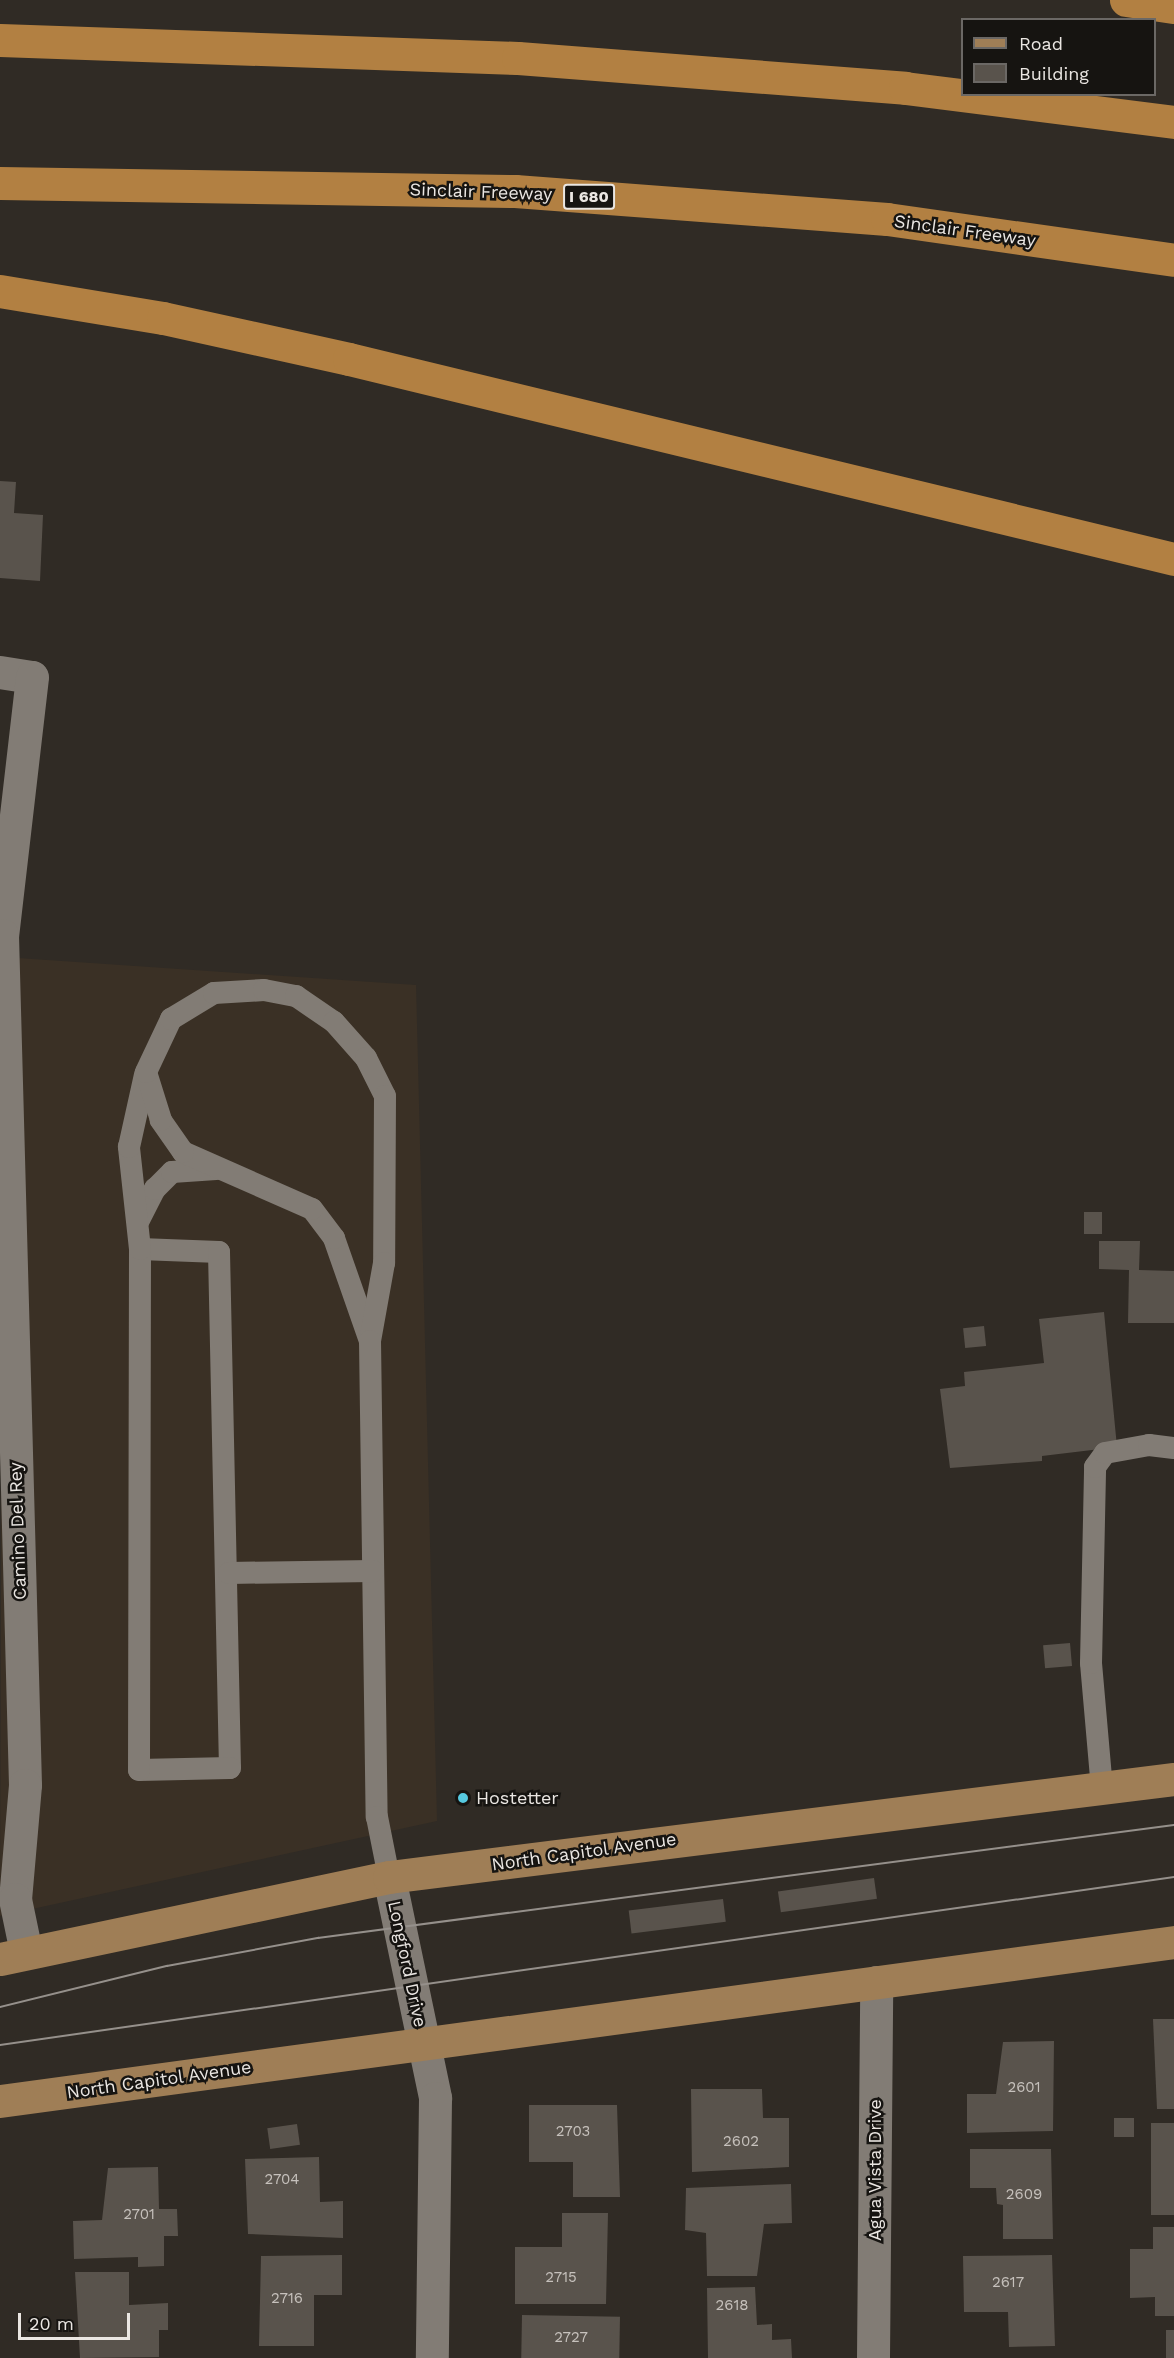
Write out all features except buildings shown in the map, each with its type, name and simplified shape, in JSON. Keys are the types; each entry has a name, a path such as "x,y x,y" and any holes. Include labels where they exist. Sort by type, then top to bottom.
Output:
{"highway":[{"path":"1126,0 1174,7"},
{"path":"0,40 518,58 905,88 961,95"},
{"path":"968,96 1174,122"},
{"name":"Sinclair Freeway","path":"0,183 515,191 887,219 1174,260"},
{"path":"0,291 163,318 349,359 1174,559"}],"main road":[{"name":"North Capitol Avenue","path":"13,1956 389,1877 1174,1779"},
{"name":"North Capitol Avenue","path":"0,2101 1174,1942"}],"street":[{"name":"Camino Del Rey","path":"0,672 32,677 2,936 25,1785 15,1899 13,1956"},
{"name":"Longford Drive","path":"389,1877 435,2098 432,2358"},
{"name":"Agua Vista Drive","path":"873,2358 876,1982"}],"lane":[{"path":"140,1249 219,1252 229,1573 230,1768 139,1770 140,1249 139,1220 129,1182 129,1147 146,1072 171,1019 214,993 264,990 296,996 334,1022 366,1058 384,1096 384,1263 370,1341"},
{"path":"146,1072 161,1120 183,1152 217,1169 312,1209 334,1238 370,1341"},
{"path":"139,1220 154,1189 172,1172 217,1169"},
{"name":"Longford Drive","path":"370,1341 377,1817 389,1877"},
{"path":"1102,1788 1091,1662 1095,1467 1105,1453 1149,1445 1174,1448"},
{"path":"229,1573 373,1571"}],"shaded area":[{"path":"3,957 416,985 437,1821 0,1916"}],"tram line":[{"path":"0,2007 167,1966 318,1938 1174,1825"},
{"path":"0,2045 1174,1877"}],"place":[{"name":"Hostetter","path":"463,1798"}]}
